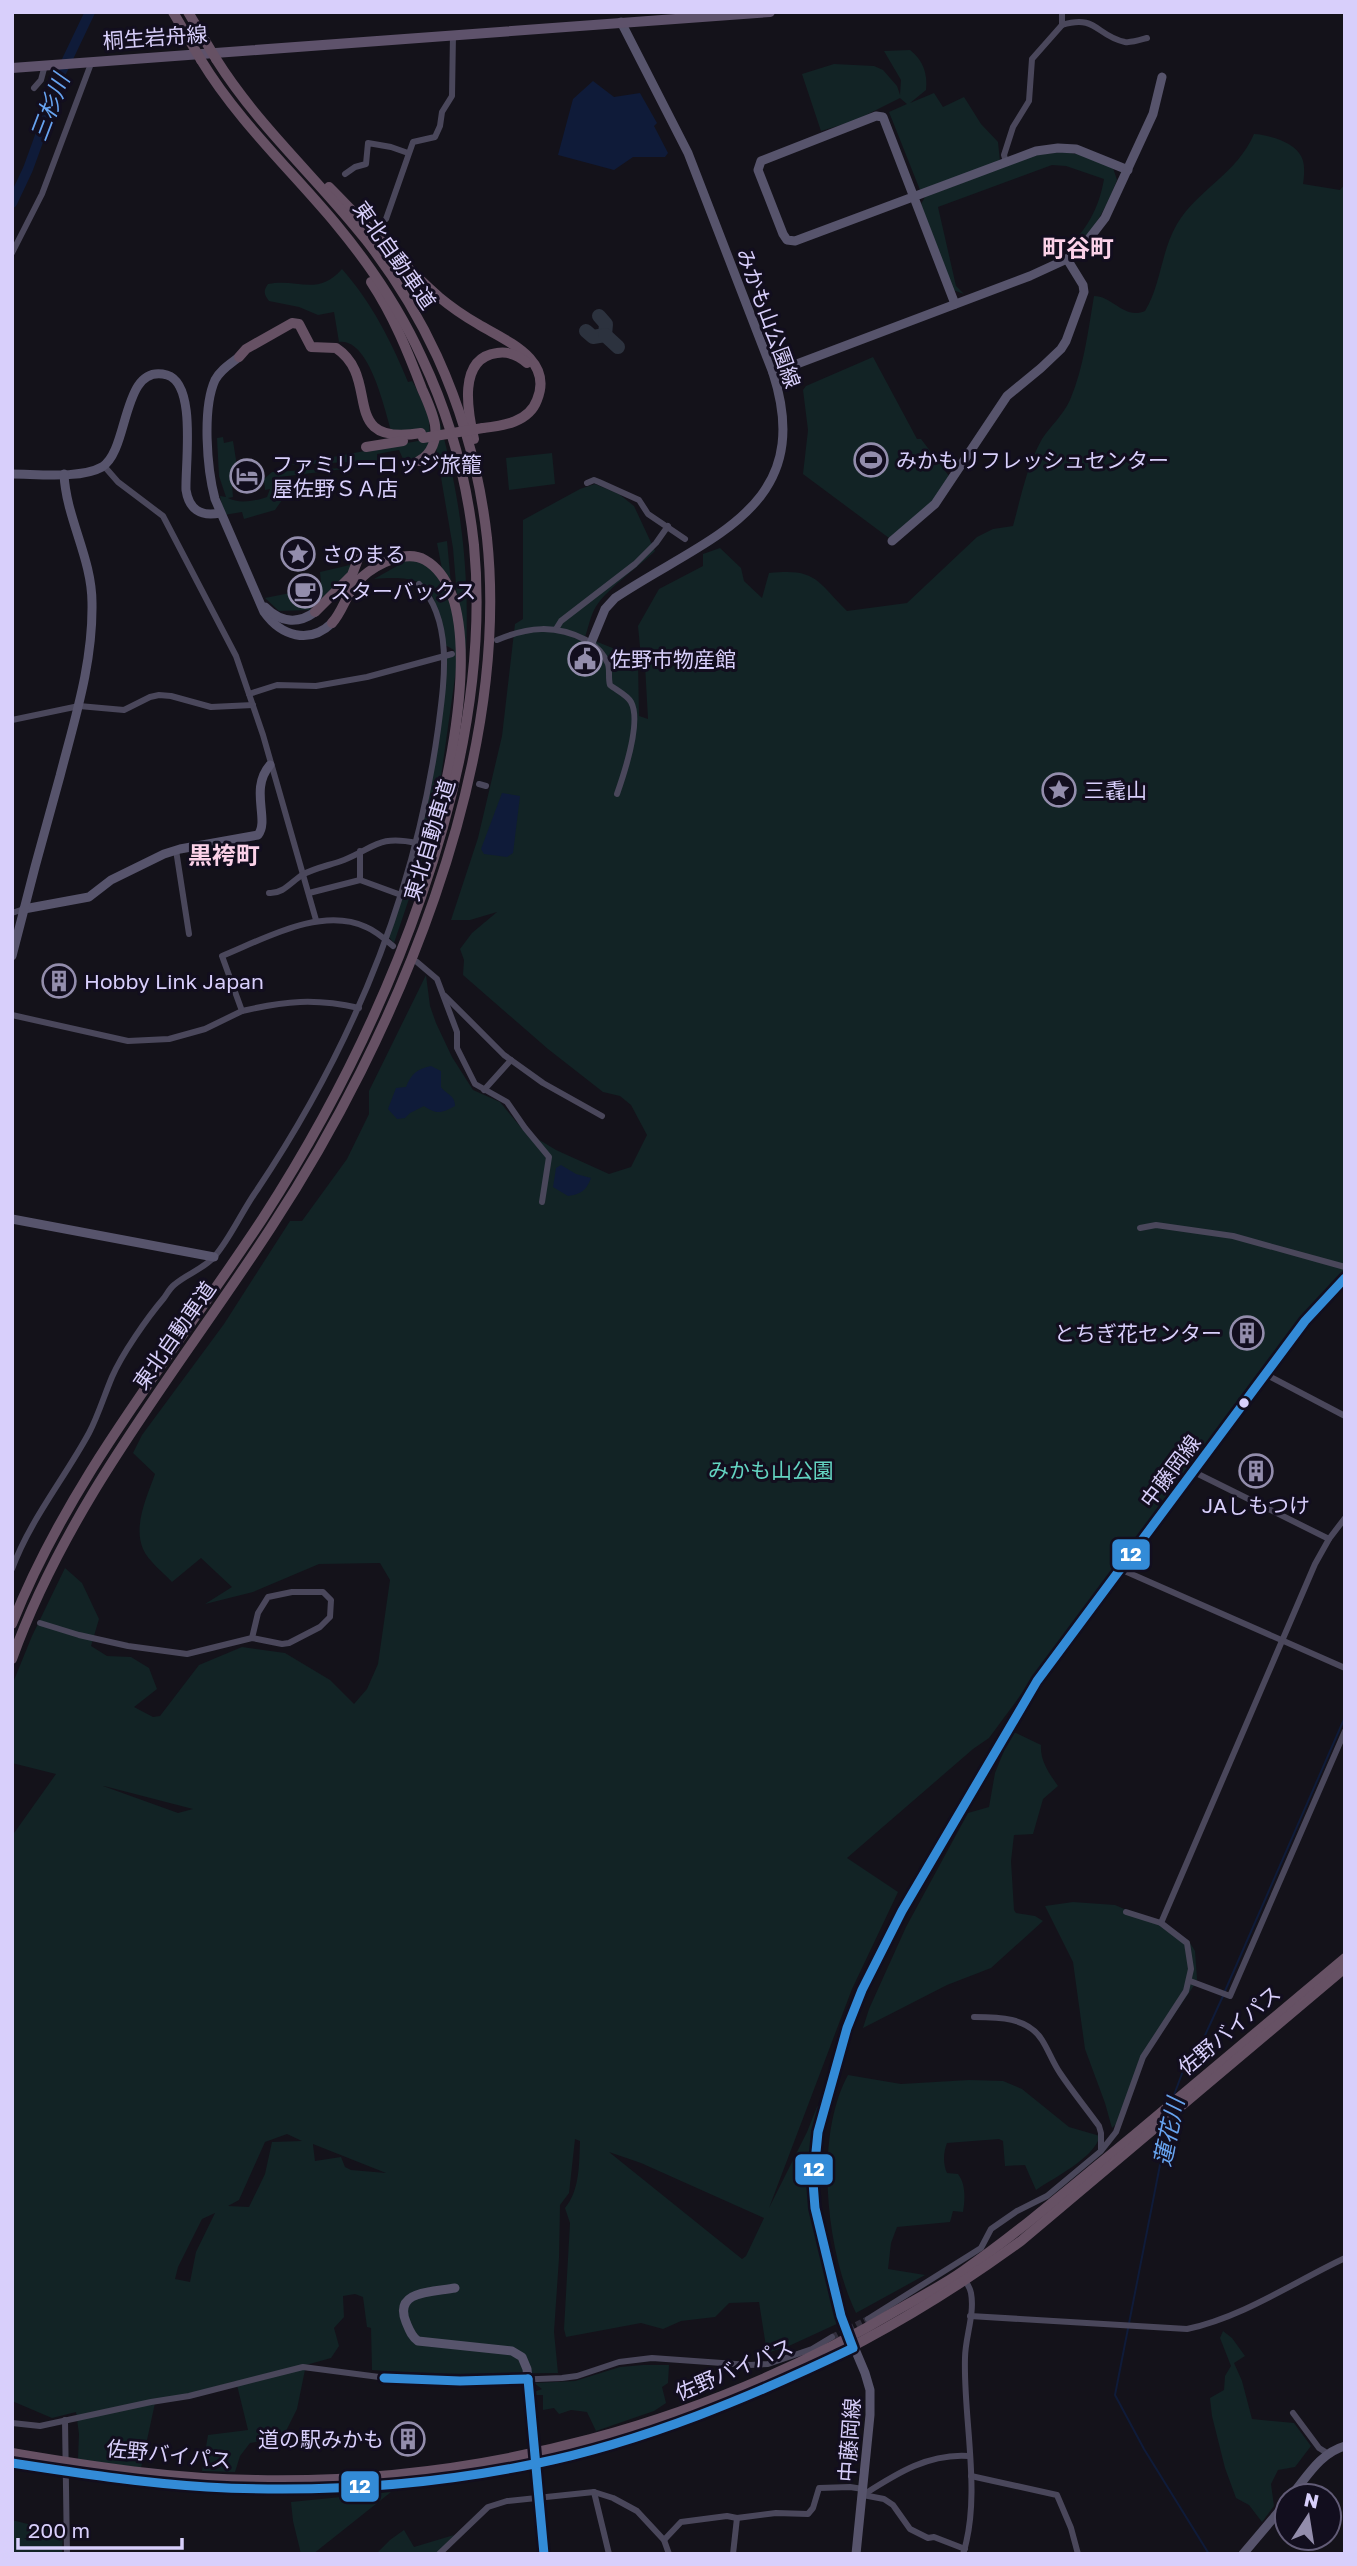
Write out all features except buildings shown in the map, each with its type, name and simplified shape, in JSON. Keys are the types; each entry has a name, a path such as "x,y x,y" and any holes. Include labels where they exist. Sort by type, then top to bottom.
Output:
{"highway":[{"name":"東北自動車道","path":"12,1624 45,1552 85,1479 264,1215 319,1123 356,1051 416,909 433,856 462,744 473,668 476,602 470,519 453,438 422,356 384,288 336,224 242,117 201,60 173,12"},
{"name":"東北自動車道","path":"12,1659 42,1586 84,1505 135,1425 248,1263 292,1194 349,1094 390,1007 435,890 469,772 486,671 490,601 480,493 452,392 421,325 395,281 369,244 273,134 216,59 188,12"},
{"path":"273,134 309,166 439,296 463,315 521,349 533,361 540,380 539,394 534,406 517,421 366,447"},
{"path":"336,224 343,242 377,290 394,321 434,419 433,445 419,461"},
{"path":"239,357 246,349 274,332 292,323 299,324 309,346 335,348 350,360 359,381 365,414 373,426 383,433 397,436 422,436"},
{"path":"239,357 289,329 296,330 301,335 301,350"},
{"path":"482,426 512,417 530,402 535,384 533,372 526,362 516,355 499,352 485,357 474,368 467,393 490,516 492,539 488,559"},
{"path":"332,623 359,579 398,558 415,556 427,561 448,584 458,611 461,670 451,754 433,856"},
{"path":"315,612 352,575 358,559"},
{"name":"佐野バイパス","path":"961,2273 1058,2198 1345,1958"},
{"name":"佐野バイパス","path":"12,2463 66,2467 208,2487 322,2488 436,2480 620,2441 687,2419 786,2380 851,2343 1062,2207 1345,1968"},
{"name":"佐野バイパス","path":"12,2453 66,2467"}],"main road":[{"name":"桐生岩舟線","path":"48,64 770,12"},
{"name":"みかも山公園線","path":"591,643 605,609 615,598 720,534 752,507 775,470 782,448 784,425 782,400 688,153 621,22"},
{"path":"12,68 48,64"},
{"path":"772,373 1030,276 1067,259 1098,229 1153,114 1162,77"},
{"path":"955,304 915,197 886,121 880,116 765,158 759,165 758,170 783,234 791,241 915,197 1036,150 1067,148 1085,152 1128,170"},
{"path":"892,541 935,504 1007,396 1041,368 1066,341 1084,292 1083,285 1067,259"},
{"path":"239,357 220,373 212,391 208,425 210,480 220,513 270,621 284,632 310,636 332,623"},
{"path":"12,474 64,474 95,470 104,466 116,451 139,384 155,374 167,375 178,383 185,396 186,490 189,502 199,512 211,515 220,513"},
{"path":"12,956 89,660 93,601 88,568 69,505 64,474"},
{"path":"261,603 282,619 301,619 315,612"},
{"path":"24,909 89,897 111,880 176,850 261,833 259,789 270,765"},
{"path":"12,1219 214,1257"},
{"name":"中藤岡線","path":"856,2554 870,2415 870,2390 841,2316 819,2228 813,2182 818,2132 847,2028 885,1942 1043,1672 1317,1306 1345,1278"},
{"path":"455,2288 416,2295 404,2302 402,2312 412,2337 422,2341 512,2351 524,2360 537,2458 544,2554"},
{"path":"1303,2482 1327,2453 1345,2446"},
{"path":"1243,2554 1273,2519"}],"street":[{"path":"1062,12 1062,25"},
{"path":"1006,162 1004,155 1013,127 1029,101 1032,59 1062,25 1073,22 1090,23 1101,32 1127,43 1147,38"},
{"path":"386,219 413,142 435,137 442,112 451,99 453,34"},
{"path":"12,253 42,194 90,61"},
{"path":"34,88 48,64"},
{"path":"345,174 366,164 368,143 408,153"},
{"path":"104,466 118,482 155,508 167,523 236,656 316,920"},
{"path":"587,483 594,480 637,499 648,514 685,540"},
{"path":"556,629 561,621 643,557 668,526"},
{"path":"12,1569 45,1504 88,1434 113,1374 175,1283 186,1279 214,1257 325,1080 359,1008 401,895 417,843 432,772 442,701 444,656 438,617 431,599 419,584"},
{"path":"497,640 527,630 556,629 591,643 607,662 610,685 630,700 634,712 631,748 617,794"},
{"path":"249,694 277,685 316,685 367,677 452,654"},
{"path":"12,720 79,706 124,710 150,697 165,695 211,707 253,705"},
{"path":"432,772 443,774"},
{"path":"269,893 280,892 303,874 345,859 377,842 387,840 417,843"},
{"path":"176,850 189,934"},
{"path":"360,851 360,880"},
{"path":"309,894 360,880 401,895"},
{"path":"12,913 24,909"},
{"path":"242,1011 222,956 316,920 344,920 366,927 393,946"},
{"path":"417,962 437,979 457,1032 457,1048 475,1084 507,1102 550,1157 542,1202"},
{"path":"444,996 511,1060 543,1083 602,1116"},
{"path":"12,1015 128,1041 169,1039 205,1029 242,1011 272,1004 306,1000 359,1008"},
{"path":"484,1090 511,1060"},
{"path":"1140,1227 1156,1225 1233,1236 1343,1267"},
{"path":"1265,1374 1345,1416"},
{"path":"1192,1471 1329,1539"},
{"path":"1161,1923 1315,1564 1345,1517"},
{"path":"1120,1569 1345,1668"},
{"path":"40,1623 79,1635 178,1654 207,1651 252,1638 286,1644 314,1631 330,1616 331,1600 323,1592 292,1592 268,1597 258,1613 252,1638"},
{"path":"1190,1981 1228,1996 1345,1731"},
{"path":"868,2319 961,2273 981,2248 991,2229 1017,2211 1047,2196 1101,2151 1115,2132 1143,2057 1190,1981 1190,1954 1187,1943 1161,1923 1126,1912"},
{"path":"974,2017 1021,2022 1032,2028 1042,2039 1060,2073 1099,2126 1101,2151"},
{"path":"970,2316 1172,2330 1203,2325 1279,2292 1345,2258"},
{"path":"664,2540 681,2522 727,2516 737,2518 776,2513 808,2514 813,2508 819,2488 850,2487 893,2505 910,2529 964,2552 969,2527 971,2476 965,2360 971,2292 961,2273"},
{"path":"12,2423 40,2426 189,2396 303,2367 402,2380 528,2379 577,2376 619,2362 652,2358 768,2364 800,2353 832,2337"},
{"path":"1293,2413 1319,2448 1327,2453"},
{"path":"65,2420 67,2554"},
{"path":"863,2492 915,2465 947,2456 969,2456"},
{"path":"971,2476 1057,2495 1071,2528 1078,2554"},
{"path":"594,2493 609,2554"},
{"path":"439,2554 488,2507 507,2501 594,2493 620,2501 637,2511 664,2540 669,2554"},
{"path":"733,2554 737,2518"}],"green space":[{"path":"910,50 921,63 925,73 926,90 910,103 934,93 943,107 964,97 981,124 998,142 1000,161 920,190 889,112 907,104 900,98 854,121 821,131 802,74 834,64 874,66 883,70 897,86 900,95 901,80 884,51"},
{"name":"みかも山公園","path":"1254,134 1275,138 1296,149 1300,155 1304,167 1303,184 1340,190 1345,184 1345,1269 1297,1322 989,1738 847,1858 898,1892 852,1989 769,2208 817,2107 823,2100 813,2157 814,2212 824,2266 841,2322 767,2353 759,2302 729,2303 715,2317 681,2321 663,2329 641,2323 566,2337 564,2329 570,2223 565,2208 574,2193 578,2176 580,2141 575,2139 569,2193 560,2205 554,2332 558,2373 432,2374 372,2370 371,2328 367,2327 363,2297 355,2294 343,2296 344,2317 334,2328 339,2346 331,2358 306,2365 297,2409 285,2433 250,2443 240,2456 235,2472 202,2471 208,2435 248,2430 236,2381 155,2403 141,2468 78,2459 76,2412 52,2418 12,2401 12,1836 56,1774 12,1763 12,1685 32,1636 65,1568 82,1583 99,1619 91,1646 107,1656 131,1657 149,1668 157,1689 134,1707 153,1717 160,1716 199,1665 242,1647 285,1653 330,1680 354,1704 367,1689 378,1664 390,1580 380,1563 319,1564 253,1592 205,1604 232,1587 201,1558 172,1582 143,1549 140,1521 155,1474 133,1453 142,1435 224,1324 290,1221 302,1221 347,1159 369,1114 369,1091 426,975 430,1006 452,1057 473,1090 500,1102 523,1130 556,1150 609,1174 631,1167 647,1135 631,1105 620,1096 603,1092 548,1049 463,975 464,960 460,949 472,933 497,912 470,920 451,920 478,838 502,736 515,624 523,619 523,520 580,489 595,484 619,494 634,506 655,551 599,602 585,637 620,651 638,662 639,716 648,719 645,665 638,626 659,589 703,566 703,554 720,548 741,568 744,581 762,598 769,573 797,572 821,584 847,611 907,603 977,537 993,529 1013,526 1032,459 1045,434 1067,406 1075,387 1094,296 1131,312 1145,311 1177,224 1195,201 1227,171","holes":["103,1786 193,1809 178,1813","287,2134 302,2141 272,2142 265,2174 249,2207 228,2206 239,2200 265,2142","313,2144 386,2173 351,2170 345,2167 341,2157 315,2161","609,2152 641,2163 764,2218 746,2256 742,2259","215,2213 196,2252 190,2282 175,2279 178,2267 202,2219"]},
{"path":"1064,152 1077,154 1113,168 1117,180 1091,230 1075,246 1065,251 1090,218 1099,200 1104,179 1066,166 1052,165 938,207 956,286 964,294 953,290 921,204 925,197 1035,155"},
{"path":"342,269 363,295 380,323 408,382 412,381 429,416 430,446 417,458 404,461 399,450 377,454 378,464 374,465 369,461 290,465 423,440 391,430 367,362 350,344 339,342 334,312 318,315 299,307 269,301 265,294 268,284 316,284 333,277"},
{"name":"みかもリフレッシュセンター","path":"873,357 917,439 921,439 949,476 933,502 889,538 803,474 808,430 803,390 806,386"},
{"path":"436,409 453,477 463,544 467,612 464,681 453,548 436,448"},
{"path":"223,437 224,443 233,441 237,466 242,466 244,484 232,485 233,497 228,498 237,501 267,497 270,489 265,490 264,479 272,472 360,467 272,478 273,487 282,486 282,500 275,510 244,519 242,512 224,515 220,496 226,497 219,476 217,438"},
{"path":"552,453 555,484 509,490 506,458"},
{"path":"447,541 451,584 442,569 437,543"},
{"path":"406,561 421,561 443,581 456,625 456,670 430,837 394,943 388,936 416,856 431,788 446,658 454,654 454,650 445,645 438,611 428,590 409,579 374,579"},
{"path":"354,564 349,574 309,610 279,611 265,598 300,591 302,596 309,595 309,585 321,583 320,572"},
{"path":"1012,1731 1041,1745 1048,1772 1058,1786 1043,1799 1033,1834 1014,1835 1011,1861 1014,1910 1043,1921 991,1968 947,1985 863,2028 906,1927 968,1813 989,1807 995,1773"},
{"path":"1073,1902 1115,1905 1188,1940 1195,1951 1195,1984 1148,2053 1118,2122 1112,2128 1085,2049 1073,1962 1045,1906"},
{"path":"848,2075 901,2084 1003,2081 1022,2089 1069,2127 1100,2136 1082,2159 1036,2190 1025,2165 1005,2166 1003,2141 999,2139 947,2143 945,2166 947,2173 958,2174 964,2187 963,2212 953,2211 950,2222 897,2227 891,2243 888,2269 925,2275 856,2313 837,2258 828,2194 831,2130 837,2100"},
{"path":"1223,2331 1232,2338 1245,2356 1234,2363 1242,2381 1252,2419 1294,2423 1311,2446 1295,2467 1278,2470 1271,2484 1273,2507 1262,2522 1249,2505 1236,2498 1225,2468 1212,2416 1210,2398 1224,2390 1225,2376 1231,2366 1220,2338"},
{"path":"669,2365 668,2383 662,2387 666,2403 654,2411 596,2431 587,2412 571,2410 559,2414 554,2408 543,2410 543,2395 535,2395 534,2392 542,2389 534,2383 575,2381 620,2367"},
{"path":"391,2492 313,2554 301,2554 291,2502"},
{"path":"12,2520 63,2533 62,2554 12,2554"},
{"path":"404,2530 414,2547 454,2535 437,2554 376,2554"}],"water":[{"path":"593,81 614,97 640,93 657,123 654,126 668,153 665,157 633,157 614,170 558,155 573,99"},
{"path":"502,793 520,796 513,853 507,857 484,854 481,849"},
{"path":"431,1066 441,1071 441,1087 452,1097 455,1106 440,1112 424,1106 405,1118 397,1119 388,1109 396,1088 406,1087 415,1073"},
{"path":"561,1165 576,1174 591,1178 582,1191 568,1196 553,1187 556,1168"}],"waterway":[{"name":"三杉川","path":"12,203 28,169 59,77 90,12"},
{"name":"蓮花川","path":"1225,1991 1345,1717"},
{"name":"蓮花川","path":"1174,2095 1183,2071 1201,2044 1223,1996"},
{"name":"蓮花川","path":"1168,2124 1115,2395 1144,2449 1209,2554"}],"taxiway":[{"path":"599,316 606,324 605,335"},
{"path":"586,331 593,337 605,335"},
{"path":"605,335 618,347"}],"tunnel":[{"path":"832,2337 868,2319"}],"transit line":[{"name":"12","path":"12,2463 158,2483 248,2489 371,2486 453,2478 575,2455 657,2430 737,2400 853,2348 841,2316 815,2208 813,2182 818,2132 847,2028 862,1990 902,1911 1037,1681 1305,1321 1345,1278"},
{"name":"12","path":"384,2378 460,2381 528,2379"},
{"name":"12","path":"528,2379 544,2554"}],"place":[{"name":"みかもリフレッシュセンター","path":"871,460"},
{"name":"ファミリーロッジ旅籠 屋佐野ＳＡ店","path":"247,476"},
{"name":"さのまる","path":"298,554"},
{"name":"スターバックス","path":"305,591"},
{"name":"佐野市物産館","path":"585,659"},
{"name":"三毳山","path":"1059,790"},
{"name":"Hobby Link Japan","path":"59,981"},
{"name":"とちぎ花センター","path":"1247,1333"},
{"name":"JAしもつけ","path":"1256,1471"},
{"name":"道の駅みかも","path":"408,2439"}],"district":[{"name":"町谷町","path":"1078,247"},
{"name":"黒袴町","path":"224,854"}]}
